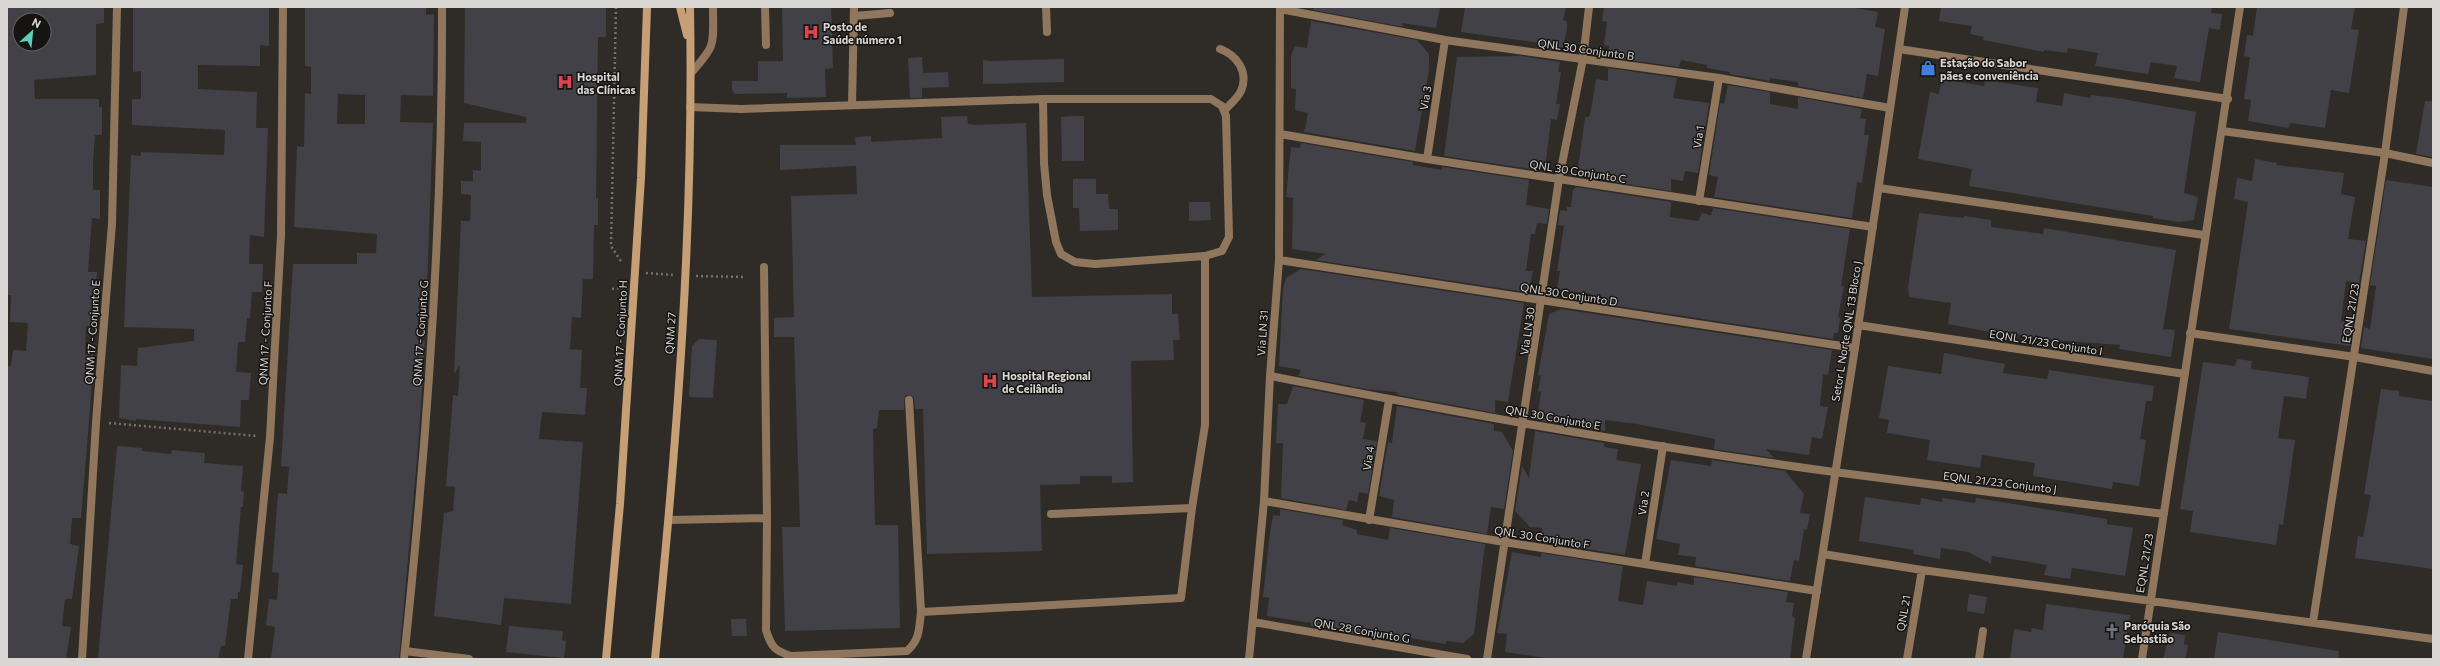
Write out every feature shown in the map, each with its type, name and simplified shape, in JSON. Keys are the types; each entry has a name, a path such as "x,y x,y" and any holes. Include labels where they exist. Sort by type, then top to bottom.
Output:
{"main road":[{"name":"QNM 17 - Conjunto H","path":"606,659 620,504 641,178 647,7"},
{"path":"680,7 690,52"},
{"name":"QNM 27","path":"656,659 670,520 685,275 691,73 690,7"}],"street":[{"name":"QNM 17 - Conjunto E","path":"82,659 96,422 112,224 117,7"},
{"name":"QNM 17 - Conjunto F","path":"248,659 270,437 281,235 283,7"},
{"name":"QNM 17 - Conjunto G","path":"404,655 421,496 436,261 442,7"},
{"path":"691,73 711,49 713,42 713,7"},
{"path":"766,7 766,45"},
{"path":"1046,7 1047,32"},
{"name":"Via LN 30","path":"1487,659 1504,542 1524,423 1559,179 1583,59 1589,7"},
{"name":"Setor L Norte QNL 13 Bloco J","path":"1806,659 1823,554 1834,472 1855,348 1905,7"},
{"name":"EQNL 21/23","path":"2142,659 2149,601 2164,514 2204,235 2228,99 2240,7"},
{"name":"EQNL 21/23","path":"2313,622 2386,153 2404,7"},
{"name":"QNL 30 Conjunto B","path":"1280,8 1445,40 1719,78 1890,108"},
{"name":"Via LN 31","path":"1249,659 1264,501 1270,376 1279,260 1280,8"},
{"path":"852,105 854,11 890,13"},
{"name":"Via 3","path":"1427,158 1445,40"},
{"path":"1043,99 1043,139 1046,188 1053,226 1062,254 1075,262 1095,264 1205,256 1222,251 1229,237 1225,110 1241,90 1243,75 1238,61 1227,51 1220,49"},
{"path":"1899,49 2228,99"},
{"name":"Via 1","path":"1699,201 1719,78"},
{"path":"690,107 741,109 1043,99 1211,99 1225,110"},
{"path":"2222,131 2386,153 2433,163"},
{"name":"QNL 30 Conjunto C","path":"1280,134 1699,201 1873,227"},
{"path":"1879,188 2204,235"},
{"path":"921,612 1181,598 1192,508 1205,424 1205,256"},
{"name":"QNL 30 Conjunto D","path":"1279,260 1855,348"},
{"path":"764,267 767,518 766,630 770,645 777,652 791,656 909,655 914,646 919,636 921,612 909,400"},
{"name":"EQNL 21/23 Conjunto I","path":"1858,325 2185,374"},
{"path":"2190,333 2354,357 2433,372"},
{"name":"QNL 30 Conjunto E","path":"1270,376 1389,400 1524,423 1834,472"},
{"name":"Via 4","path":"1369,520 1389,400"},
{"name":"Via 2","path":"1645,564 1663,446"},
{"name":"EQNL 21/23 Conjunto J","path":"1834,472 2164,514"},
{"name":"QNL 30 Conjunto F","path":"1264,501 1504,542 1817,591"},
{"path":"1051,514 1192,508"},
{"path":"670,520 767,518"},
{"name":"EQNL 21/23","path":"1823,554 1922,570 2433,639"},
{"name":"QNL 21","path":"1907,659 1922,570"},
{"name":"QNL 28 Conjunto G","path":"1253,622 1467,659"},
{"path":"1979,659 1983,631"},
{"path":"404,655 469,659"}],"path":[{"path":"616,7 611,246 622,262 621,266"},
{"path":"612,289 620,289 620,283"},
{"path":"96,422 270,437"}],"building":[{"path":"7,7 104,7 104,23 96,24 96,75 34,80 35,99 99,99 99,107 102,107 102,135 95,135 93,162 93,190 100,190 100,219 92,218 88,272 97,272 93,326 86,326 85,355 93,354 90,409 81,518 72,518 70,544 79,546 72,599 65,599 62,626 71,627 66,659 7,659 7,366 11,366 13,350 26,351 28,323 10,322 11,295 7,295"},
{"path":"133,7 269,7 269,46 260,45 260,66 198,65 198,89 257,92 256,128 268,128 264,237 250,235 249,264 263,264 262,292 252,292 250,318 247,318 245,342 238,342 236,372 251,373 249,400 241,400 240,427 136,419 136,421 119,418 121,365 137,366 138,348 194,341 194,329 124,327 131,155 141,156 141,152 224,155 225,130 132,125 132,99 141,99 141,71 133,72"},
{"path":"305,7 426,7 426,15 434,14 433,96 401,95 400,122 433,123 427,286 421,286 417,339 425,341 418,447 399,659 271,659 275,627 266,625 269,599 277,600 279,573 272,572 278,493 287,494 289,467 281,466 293,264 357,264 357,253 376,253 377,234 294,227 297,146 304,147 305,93 311,94 311,67 305,66","holes":["338,94 365,95 365,124 337,124"]},
{"path":"465,7 606,7 606,37 598,37 596,198 598,198 598,225 594,225 593,279 583,279 581,318 572,317 570,349 582,350 580,388 587,388 585,415 542,412 539,439 583,442 571,604 504,598 501,625 434,616 444,513 453,511 455,487 446,486 453,395 458,396 460,365 454,374 461,221 470,221 471,195 461,194 461,181 473,181 473,170 481,171 481,142 463,141 464,123 526,123 526,117 464,103"},
{"name":"Posto de Saúde número 1","path":"782,7 831,7 833,68 825,69 826,97 787,98 787,93 735,94 732,90 732,81 758,81 758,61 783,61"},
{"path":"1314,7 1440,7 1436,28 1401,23 1404,27 1313,10"},
{"path":"1465,7 1566,7 1563,20 1567,21 1567,29 1562,51 1541,48 1541,43 1461,32"},
{"path":"1604,7 1850,7 1878,12 1875,27 1885,29 1878,76 1867,74 1863,98 1798,86 1798,82 1770,78 1770,81 1730,74 1730,72 1707,68 1707,65 1681,60 1679,67 1608,57 1609,46 1604,45 1607,22 1602,21"},
{"path":"1941,7 2212,7 2211,13 2222,14 2220,30 2209,28 2200,82 2174,78 2177,66 2151,62 2148,74 2095,66 2098,53 2068,48 2067,53 2044,50 2044,52 1983,40 1984,37 1970,34 1972,26 1939,21"},
{"path":"2257,7 2355,7 2351,29 2359,30 2349,93 2331,90 2325,128 2291,123 2288,128 2248,121 2251,100 2244,99 2250,57 2244,56 2247,35 2253,36"},
{"path":"1311,21 1417,40 1429,54 1429,70 1415,151 1304,132 1308,113 1295,110 1296,89 1291,88 1291,56 1295,46 1307,48"},
{"path":"1521,56 1560,62 1558,72 1561,72 1556,104 1560,104 1557,120 1551,119 1545,169 1531,167 1531,169 1444,156 1457,57"},
{"path":"922,57 923,73 948,72 949,87 922,88 922,98 910,98 908,58"},
{"path":"1064,59 1064,82 983,84 983,60"},
{"path":"1608,68 1677,78 1673,98 1709,103 1698,173 1685,171 1683,181 1671,179 1671,191 1577,176 1585,117 1589,117 1596,79 1608,81"},
{"path":"1942,79 1984,86 1985,80 2038,88 2036,102 2062,106 2064,93 2090,98 2091,95 2117,98 2196,112 2184,193 2198,197 2194,220 2179,222 2153,218 2153,216 1969,186 1972,169 1918,159 1930,92 1939,94"},
{"path":"1728,85 1770,92 1770,104 1798,109 1798,97 1862,109 1860,118 1866,119 1864,135 1869,135 1862,183 1857,182 1852,218 1714,197 1718,177 1709,175 1720,103 1724,104"},
{"path":"2425,101 2433,101 2433,157 2416,154"},
{"path":"967,116 968,124 975,125 1026,123 1032,297 1172,294 1172,314 1178,314 1180,340 1173,340 1174,360 1131,361 1133,482 1112,483 1112,476 1080,476 1080,484 1040,485 1042,551 927,554 923,409 915,409 914,397 906,395 904,400 904,410 879,410 877,428 873,429 875,525 898,525 900,628 785,631 782,527 800,527 794,337 774,337 774,318 794,317 791,196 857,194 856,166 780,170 780,145 856,145 855,137 871,136 871,142 942,138 941,117"},
{"path":"1084,116 1084,161 1062,161 1061,117"},
{"path":"1301,143 1413,162 1413,165 1442,170 1442,167 1529,180 1526,205 1549,209 1547,224 1537,223 1535,234 1531,234 1526,271 1533,271 1530,285 1527,285 1526,292 1315,260 1326,254 1292,249 1293,198 1286,197 1291,147 1300,148"},
{"path":"2255,159 2277,163 2276,165 2344,173 2341,194 2355,197 2348,239 2366,241 2359,283 2346,281 2341,321 2353,324 2350,346 2229,329 2248,202 2234,199 2237,178 2252,181"},
{"path":"1073,179 1096,179 1096,194 1108,194 1109,209 1118,209 1118,230 1080,231 1079,208 1073,208"},
{"path":"2386,180 2433,187 2433,359 2361,348 2364,327 2370,329 2376,286 2370,285"},
{"path":"1576,187 1671,202 1670,217 1698,221 1702,213 1711,215 1713,208 1850,229 1841,286 1844,286 1838,317 1840,318 1838,333 1834,333 1833,339 1579,300 1592,294 1557,289 1560,271 1557,271 1564,226 1558,225 1560,210 1567,211 1567,207 1571,207 1573,190"},
{"path":"1189,202 1210,202 1211,220 1189,221"},
{"path":"1919,213 1964,218 1964,216 1991,220 1991,227 2043,234 2044,228 2176,250 2163,329 2175,330 2171,357 2119,349 2120,345 2054,340 2001,332 2001,334 1948,324 1951,303 1909,297 1908,287"},
{"path":"1301,269 1524,303 1508,402 1495,400 1495,413 1399,395 1396,392 1366,389 1298,376 1301,370 1279,366 1283,288 1286,278"},
{"path":"1561,309 1832,350 1828,375 1823,374 1820,406 1828,407 1822,439 1812,437 1809,455 1766,449 1774,458 1714,449 1715,439 1637,424 1605,420 1605,431 1537,420 1541,392 1538,391 1541,376 1538,375 1549,314"},
{"path":"699,339 717,340 713,398 689,397 692,346"},
{"path":"1944,353 2005,364 2003,373 2047,379 2049,370 2154,386 2152,401 2146,401 2140,439 2146,440 2139,486 2113,482 2112,489 2033,476 2035,463 1982,455 1980,468 1927,460 1930,440 1887,433 1889,420 1879,418 1888,366 1941,374"},
{"path":"2237,359 2252,361 2251,369 2309,377 2306,399 2284,396 2278,438 2295,440 2283,525 2279,524 2276,545 2190,532 2193,511 2180,509 2203,362 2235,366"},
{"path":"1293,386 1364,400 1360,422 1366,423 1363,439 1377,441 1368,494 1359,492 1357,502 1349,500 1346,510 1281,498 1283,443 1276,443 1278,404 1287,404"},
{"path":"2381,389 2399,391 2399,396 2433,401 2433,569 2355,558 2358,536 2363,537 2371,495 2364,494"},
{"path":"1397,406 1494,424 1494,431 1502,432 1513,451 1504,509 1491,507 1487,534 1392,517 1394,500 1379,496 1388,442 1392,443"},
{"path":"1535,431 1604,443 1604,447 1618,449 1616,460 1641,464 1625,555 1542,542 1542,528 1530,527 1515,511 1522,466 1529,478"},
{"path":"117,446 142,448 142,451 171,454 172,450 205,453 204,463 243,466 241,491 244,492 243,507 241,507 236,564 243,565 240,592 238,592 238,599 231,599 225,646 221,646 218,659 98,659"},
{"path":"1671,460 1711,466 1712,460 1785,471 1804,494 1800,513 1810,514 1807,530 1804,529 1799,561 1794,560 1790,581 1695,566 1696,557 1678,555 1680,544 1656,539"},
{"path":"1865,497 1920,505 1921,498 1942,502 1943,498 1975,503 1976,498 2107,519 2107,524 2133,528 2125,576 2072,568 2070,579 2044,575 2047,565 1992,556 1991,564 1968,552 1941,548 1940,559 1913,554 1914,550 1859,541"},
{"path":"1280,509 1343,520 1342,525 1357,530 1357,534 1388,540 1390,528 1485,544 1474,634 1463,643 1446,641 1446,644 1405,637 1405,642 1311,626 1311,623 1267,616 1269,598 1263,597 1270,533 1273,515 1280,516"},
{"path":"1512,552 1541,557 1541,553 1623,566 1618,601 1643,605 1647,581 1677,586 1677,582 1694,585 1694,577 1788,592 1786,602 1794,603 1792,616 1795,618 1790,659 1553,659 1505,652 1507,634 1497,633"},
{"path":"1969,594 1987,597 1984,614 1967,611"},
{"name":"Paróquia São Sebastião","path":"2046,604 2130,615 2123,659 2010,659 2014,629 2031,632 2032,628 2043,630"},
{"path":"731,619 746,619 747,636 732,636"},
{"path":"509,626 563,631 562,640 566,641 564,658 506,652"},
{"path":"2218,632 2339,651 2338,659 2214,659"},
{"path":"2170,633 2185,635 2184,644 2188,645 2186,656 2183,659 2163,659"}],"place":[{"name":"Posto de Saúde número 1","path":"811,32"},
{"name":"Estação do Sabor pães e conveniência","path":"1928,68"},
{"name":"Hospital das Clínicas","path":"565,82"},
{"name":"Hospital Regional de Ceilândia","path":"990,381"},
{"name":"Paróquia São Sebastião","path":"2112,631"}]}
